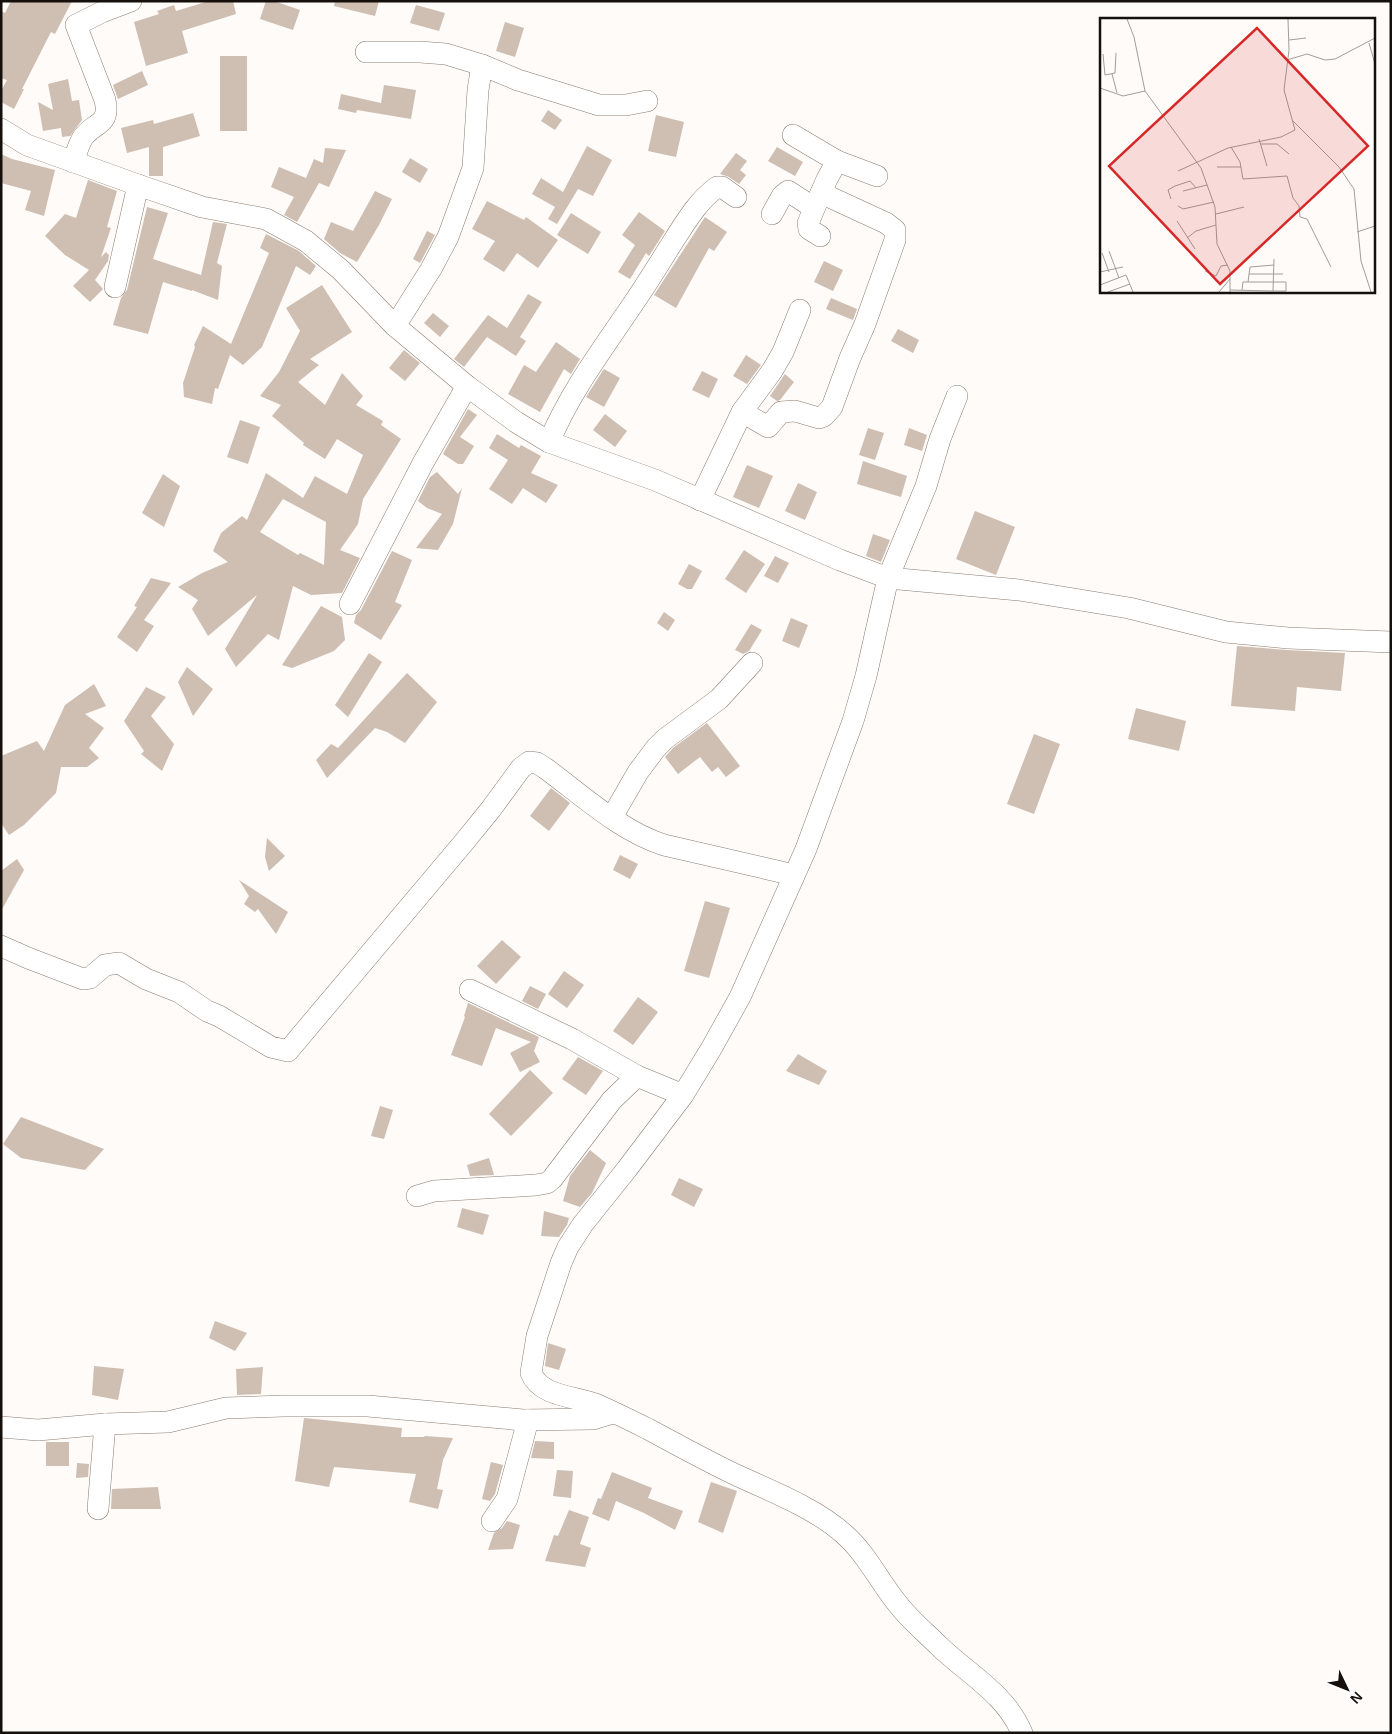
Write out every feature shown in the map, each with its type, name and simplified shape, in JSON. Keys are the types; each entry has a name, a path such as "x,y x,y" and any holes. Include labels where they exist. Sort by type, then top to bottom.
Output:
{"street":[{"path":"73,162 83,138 102,122 107,112 105,100 76,25 102,12 131,1"},
{"path":"366,52 441,53 518,80 599,105 626,105 647,102"},
{"path":"395,326 431,269 448,237 470,176 475,157 478,90 482,66"},
{"path":"1,129 26,146 46,151 138,185 202,206 266,219 306,241 340,270 395,326 467,386 516,422 549,442 611,463 840,560 888,578 1019,590 1129,608 1226,632 1288,638 1391,642"},
{"path":"794,135 837,161 877,176"},
{"path":"820,236 809,229 808,226 837,161"},
{"path":"115,286 138,185"},
{"path":"549,442 561,414 693,209 717,186 722,187 736,197"},
{"path":"742,412 768,427 781,412 795,412 813,418 824,416 832,407 876,297 895,240 895,230 886,223 788,191 782,196 772,214"},
{"path":"700,500 742,412 772,371 783,352 800,310"},
{"path":"350,604 423,463 467,386"},
{"path":"957,396 940,439 926,486 888,578 866,676 853,721 806,850 740,997 683,1095 583,1224 568,1247 537,1336 531,1373 537,1382 550,1390 599,1405 630,1420 713,1464 808,1510 845,1534 897,1603 941,1648 990,1690 1010,1711 1019,1731"},
{"path":"612,817 638,772 656,748 665,739 724,695 752,663"},
{"path":"1,946 83,979 90,978 105,965 119,963 146,978 179,992 207,1011 219,1016 271,1047 288,1051 465,841 520,768 529,762 545,768 647,840 794,875"},
{"path":"470,990 572,1039 637,1076 683,1095"},
{"path":"417,1196 434,1191 547,1184 612,1100 637,1076"},
{"path":"1,1427 38,1430 105,1424 168,1422 226,1408 284,1406 368,1406 528,1420 594,1419 613,1413"},
{"path":"492,1522 507,1499 528,1420"},
{"path":"98,1509 105,1424"}],"building":[{"path":"11,1 72,1 55,34 51,32 14,109 1,102 1,91 7,80 1,78 1,11 5,13"},
{"path":"209,1 233,1 236,14 182,31 188,53 146,66 134,22 159,14 157,11 174,5 176,11"},
{"path":"266,1 274,1 300,10 293,30 260,19"},
{"path":"335,1 379,1 375,16 334,6"},
{"path":"416,5 445,13 439,31 410,23"},
{"path":"505,22 524,28 515,57 496,51"},
{"path":"220,56 247,56 247,131 220,131"},
{"path":"142,71 148,85 118,99 113,85"},
{"path":"68,79 72,101 79,100 82,120 70,136 62,137 61,128 43,131 38,102 53,110 48,84"},
{"path":"384,85 416,90 411,119 357,110 356,113 338,109 341,94 381,103"},
{"path":"548,110 562,120 555,130 541,121"},
{"path":"193,113 200,136 163,147 163,176 149,176 149,147 127,153 121,128 153,120 154,124"},
{"path":"656,115 684,122 676,157 648,151"},
{"path":"587,146 612,160 593,196 578,189 557,224 548,219 555,207 532,194 541,178 563,192"},
{"path":"777,147 803,162 795,176 768,161"},
{"path":"325,148 346,150 329,187 319,183 297,222 284,215 294,197 271,187 279,167 306,178 314,159 323,163"},
{"path":"736,153 747,161 740,170 746,175 739,184 729,177 720,174"},
{"path":"1,154 12,159 55,170 44,216 25,210 31,191 1,183"},
{"path":"410,158 428,169 420,183 402,172"},
{"path":"88,180 117,191 107,227 111,228 101,257 106,252 109,255 108,261 95,280 103,289 90,302 73,286 89,270 65,255 45,236 65,214 76,218"},
{"path":"375,191 392,199 357,262 340,253 324,239 331,222 353,231"},
{"path":"487,201 524,220 526,217 558,240 538,268 517,253 504,272 483,259 495,241 472,229"},
{"path":"147,207 168,213 153,259 201,275 213,222 227,224 217,263 222,266 218,300 163,282 148,334 113,325 121,298 127,290"},
{"path":"639,212 665,231 649,256 646,253 630,279 618,272 635,245 622,235"},
{"path":"571,213 601,232 588,254 557,235"},
{"path":"705,217 727,232 714,251 709,248 676,308 654,295"},
{"path":"427,231 435,235 420,263 413,259"},
{"path":"266,234 299,251 316,266 310,275 296,266 262,347 243,365 230,355 218,389 215,388 212,404 184,397 183,383 195,347 194,345 203,326 231,344 269,253 260,248"},
{"path":"824,261 843,270 833,291 814,282"},
{"path":"322,285 352,332 310,359 319,365 298,382 325,405 342,373 363,396 356,405 383,421 381,425 401,439 363,499 358,524 340,550 360,558 342,593 311,595 293,586 279,640 268,634 236,667 225,649 257,595 208,636 192,609 198,600 178,587 202,573 228,562 213,551 221,533 242,516 247,520 266,473 303,498 315,476 347,494 363,455 337,439 325,459 303,445 304,443 272,416 281,405 260,396 279,372 300,331 286,308","holes":["283,499 326,522 324,565 300,553 298,555 260,532"]},
{"path":"528,294 542,302 520,337 526,341 516,356 487,337 464,367 454,359 488,315 507,328"},
{"path":"831,298 857,309 853,320 826,309"},
{"path":"433,313 449,326 440,337 424,323"},
{"path":"898,329 919,340 913,353 891,341"},
{"path":"556,342 580,359 571,374 564,369 540,412 508,394 524,365 536,372"},
{"path":"404,350 420,363 405,381 389,368"},
{"path":"746,355 761,365 747,384 733,376"},
{"path":"604,369 620,378 604,407 586,397"},
{"path":"702,371 718,379 709,398 692,390"},
{"path":"785,374 794,382 780,400 777,401 770,396"},
{"path":"468,409 477,415 460,437 474,446 463,464 458,464 443,454"},
{"path":"605,414 627,431 615,447 593,430"},
{"path":"240,420 260,427 248,464 227,457"},
{"path":"868,428 884,433 875,460 859,455"},
{"path":"909,428 927,435 922,451 904,445"},
{"path":"497,434 519,448 521,445 541,456 531,473 558,485 546,503 523,488 512,504 489,489 508,460 489,448"},
{"path":"863,461 907,476 901,497 857,484"},
{"path":"747,465 773,476 759,508 733,497"},
{"path":"437,472 458,494 462,488 453,524 438,550 416,548 442,514 427,508 418,501 430,477"},
{"path":"163,474 180,486 164,527 142,513"},
{"path":"798,483 817,492 805,520 785,511"},
{"path":"975,511 1015,527 996,575 956,559"},
{"path":"873,534 890,540 881,562 866,556"},
{"path":"744,550 765,564 746,593 725,579"},
{"path":"392,551 412,560 395,602 402,605 381,640 354,623 356,615 361,610"},
{"path":"775,556 789,563 778,583 764,576"},
{"path":"689,564 702,571 692,589 687,589 678,584"},
{"path":"151,578 171,583 144,620 154,626 137,652 117,637 137,607 134,606"},
{"path":"321,606 342,617 345,640 334,651 292,668 282,665"},
{"path":"664,612 675,620 668,631 657,623"},
{"path":"791,618 808,625 799,648 782,641"},
{"path":"751,624 762,630 749,651 743,654 735,650"},
{"path":"1237,646 1345,653 1341,691 1297,687 1295,711 1231,706"},
{"path":"369,653 382,662 348,717 335,705"},
{"path":"187,667 213,689 193,716 178,682"},
{"path":"407,673 437,702 405,743 387,732 375,728 327,778 316,760 331,744 338,748"},
{"path":"94,684 106,706 85,714 104,728 89,748 99,758 87,767 61,767 56,793 24,825 9,835 1,823 1,756 37,741 44,751 65,705"},
{"path":"146,687 166,697 151,716 174,744 162,771 141,754 144,751 124,721"},
{"path":"1136,708 1186,721 1179,751 1128,739"},
{"path":"707,723 740,766 726,777 718,767 712,772 700,757 678,774 665,757 673,748"},
{"path":"1034,734 1060,744 1034,814 1007,804"},
{"path":"551,788 570,803 549,831 530,816"},
{"path":"267,838 285,856 269,871 265,857"},
{"path":"620,855 638,864 630,879 613,870"},
{"path":"17,859 24,870 1,911 1,871"},
{"path":"239,880 288,912 276,934 258,909 255,912 244,904 249,896"},
{"path":"705,901 730,908 709,978 684,971"},
{"path":"502,940 521,957 496,984 477,966"},
{"path":"564,971 584,985 567,1008 548,994"},
{"path":"530,986 546,994 538,1009 522,1001"},
{"path":"638,997 658,1012 633,1045 613,1031"},
{"path":"468,1003 539,1037 534,1051 540,1062 520,1072 510,1053 531,1042 496,1028 482,1066 451,1055"},
{"path":"798,1054 827,1071 819,1085 786,1071"},
{"path":"578,1057 603,1071 586,1095 562,1079"},
{"path":"530,1070 553,1093 511,1136 489,1114"},
{"path":"380,1106 393,1110 384,1139 371,1136"},
{"path":"21,1117 104,1149 85,1170 21,1158 3,1144"},
{"path":"590,1150 606,1163 592,1193 580,1207 563,1201 570,1176"},
{"path":"489,1158 494,1175 470,1176 467,1165"},
{"path":"679,1178 703,1189 694,1207 671,1195"},
{"path":"462,1208 489,1215 483,1235 457,1227"},
{"path":"544,1211 569,1218 559,1237 541,1236"},
{"path":"215,1321 247,1333 235,1351 209,1338"},
{"path":"548,1343 566,1349 559,1370 545,1366"},
{"path":"94,1366 124,1369 118,1400 92,1395"},
{"path":"263,1367 261,1394 237,1395 236,1369"},
{"path":"304,1418 402,1428 401,1437 453,1438 443,1460 437,1489 443,1490 438,1509 409,1502 416,1474 334,1467 329,1487 295,1481"},
{"path":"535,1441 554,1442 554,1459 531,1458"},
{"path":"46,1442 69,1442 69,1466 46,1466"},
{"path":"491,1462 503,1465 495,1494 490,1501 482,1499"},
{"path":"77,1463 89,1464 88,1477 76,1478"},
{"path":"557,1470 573,1471 571,1498 553,1496"},
{"path":"612,1472 652,1488 648,1498 683,1511 675,1530 644,1513 616,1501 609,1521 592,1514 598,1498 601,1499"},
{"path":"711,1482 737,1491 723,1533 698,1522"},
{"path":"158,1487 161,1509 111,1509 112,1489"},
{"path":"569,1510 589,1517 580,1544 591,1548 585,1567 545,1561 554,1535 558,1536"},
{"path":"507,1521 520,1525 513,1549 488,1550 494,1533 502,1528"}]}
